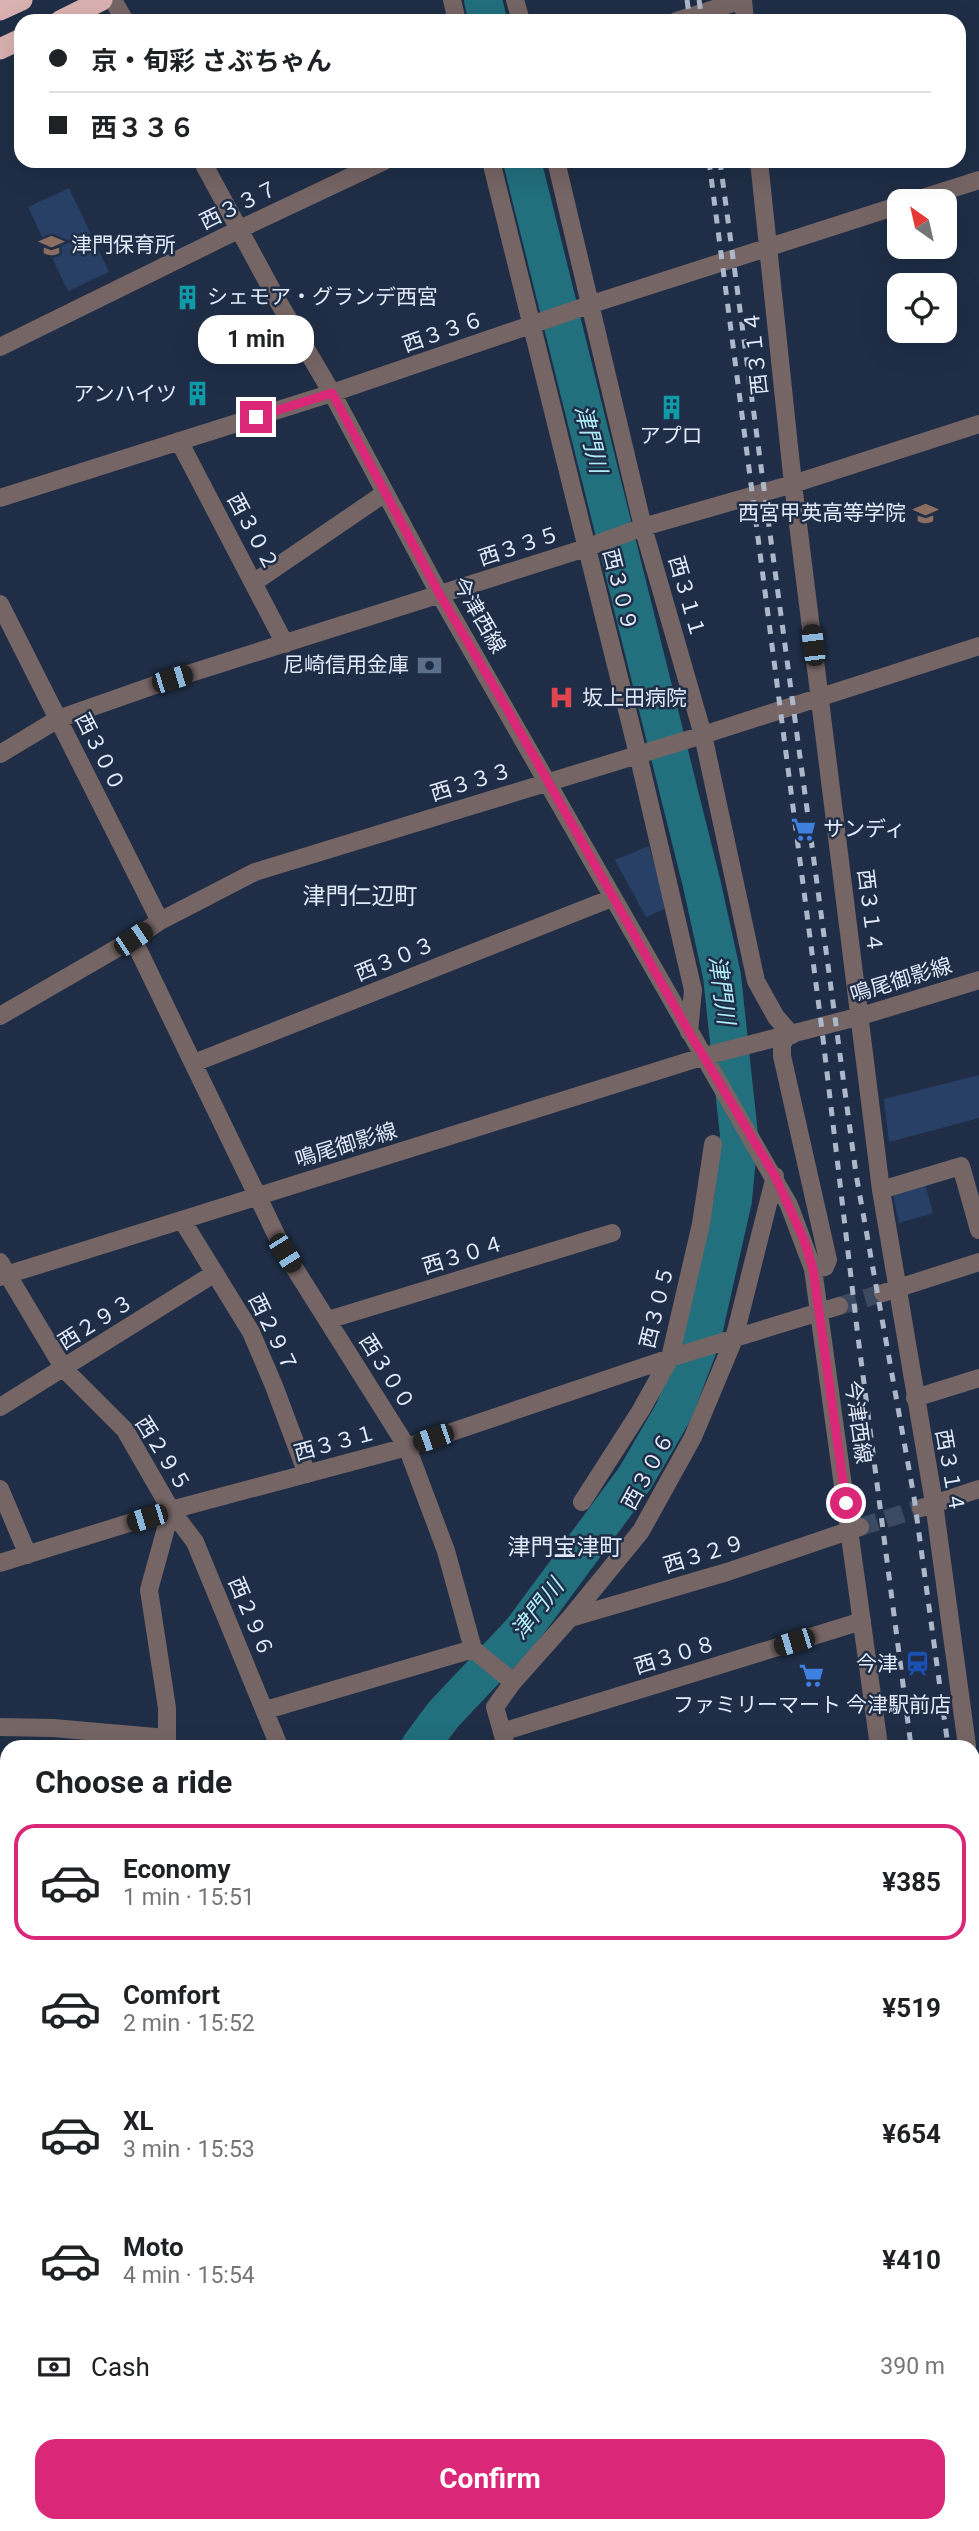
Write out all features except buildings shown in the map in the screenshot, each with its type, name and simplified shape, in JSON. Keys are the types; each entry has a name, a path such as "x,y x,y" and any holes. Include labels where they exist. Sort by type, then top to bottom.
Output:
{"highway":[{"path":"0,10 22,0"},
{"path":"74,14 102,0"}],"street":[{"path":"698,14 743,0"},
{"name":"今津西線","path":"206,168 332,393 440,595 549,782 689,1032 709,1055 723,1087 775,1176 804,1240 813,1269 855,1529 863,1621 878,1740"},
{"name":"西３３７","path":"0,346 369,168"},
{"name":"西３０９","path":"493,168 586,548 644,752 693,990 689,1032"},
{"name":"西３１１","path":"558,168 643,527 702,735 755,981 789,1036"},
{"name":"西３１４","path":"760,168 793,484 861,1016 891,1291 915,1398 927,1506 971,1711 968,1740"},
{"path":"951,189 979,180"},
{"name":"西３３６","path":"0,498 332,393 592,304 887,209"},
{"name":"西３３５","path":"0,754 58,719 586,548 643,527 793,484 979,424"},
{"name":"西３０２","path":"179,441 285,644"},
{"path":"253,583 385,493"},
{"name":"西３００","path":"0,604 160,921"},
{"name":"西３３３","path":"0,1016 160,921 255,872 702,735 979,646"},
{"name":"西３０３","path":"194,1063 612,898"},
{"name":"西３００","path":"133,939 285,1253 407,1447 446,1551 473,1649"},
{"name":"鳴尾御影線","path":"3,1271 182,1220 709,1055 861,1016 979,980"},
{"path":"789,1036 782,1045 782,1056 828,1260 825,1267 813,1269"},
{"name":"西３０５","path":"582,1502 641,1410 670,1358 701,1224 713,1144"},
{"path":"881,1190 961,1166 979,1230"},
{"name":"西３０６","path":"504,1739 495,1707 513,1682 641,1531 692,1437 728,1340 775,1176"},
{"name":"西２９７","path":"182,1220 251,1332 307,1474"},
{"name":"西３０４","path":"328,1320 612,1233"},
{"path":"891,1291 979,1262"},
{"name":"西２９５","path":"3,1271 64,1368 125,1430 171,1510 149,1590 167,1708 167,1740"},
{"name":"西２９３","path":"0,1407 215,1273"},
{"name":"西３３１","path":"0,1563 171,1510 407,1447 670,1358 839,1306"},
{"path":"915,1398 979,1378"},
{"path":"0,1489 28,1555"},
{"path":"927,1506 979,1489"},
{"name":"西２９６","path":"171,1510 195,1542 277,1740"},
{"name":"西３２９","path":"570,1618 727,1572 855,1529"},
{"name":"西３０８","path":"504,1739 863,1621"},
{"path":"266,1710 473,1649 513,1682"},
{"path":"0,1727 53,1728 151,1740"}],"shaded area":[{"path":"69,188 109,272 68,291 28,207"},
{"path":"649,846 667,908 646,917 615,860"},
{"path":"979,1075 979,1118 889,1142 884,1099"},
{"path":"924,1180 933,1213 899,1223 893,1195"}],"waterway":[{"name":"津門川","path":"483,0 486,14"},
{"name":"津門川","path":"424,1740 443,1715 522,1631 635,1478 674,1411 702,1337 733,1200 739,1135 722,976 702,885 524,168"}],"tunnel":[{"path":"839,1306 883,1293"},
{"path":"860,1527 921,1508"}],"railway":[{"path":"687,0 689,14"},
{"path":"699,0 701,14"},
{"path":"710,168 822,1030 858,1337 910,1740"},
{"path":"721,168 856,1174 914,1497 947,1740"}],"place":[{"name":"津門保育所","path":"51,245"},
{"name":"シェモア・グランデ西宮","path":"187,297"},
{"name":"アンハイツ","path":"197,394"},
{"name":"アプロ","path":"671,407"},
{"name":"西宮甲英高等学院","path":"926,513"},
{"name":"尼崎信用金庫","path":"429,665"},
{"name":"坂上田病院","path":"562,698"},
{"name":"サンディ","path":"803,829"},
{"name":"今津","path":"918,1664"},
{"name":"ファミリーマート 今津駅前店","path":"812,1676"}],"district":[{"name":"津門仁辺町","path":"360,896"},
{"name":"津門宝津町","path":"565,1547"}],"route":[{"path":"256,417 332,393 440,595 549,782 689,1032 775,1176 804,1240 813,1269 846,1503"}]}
